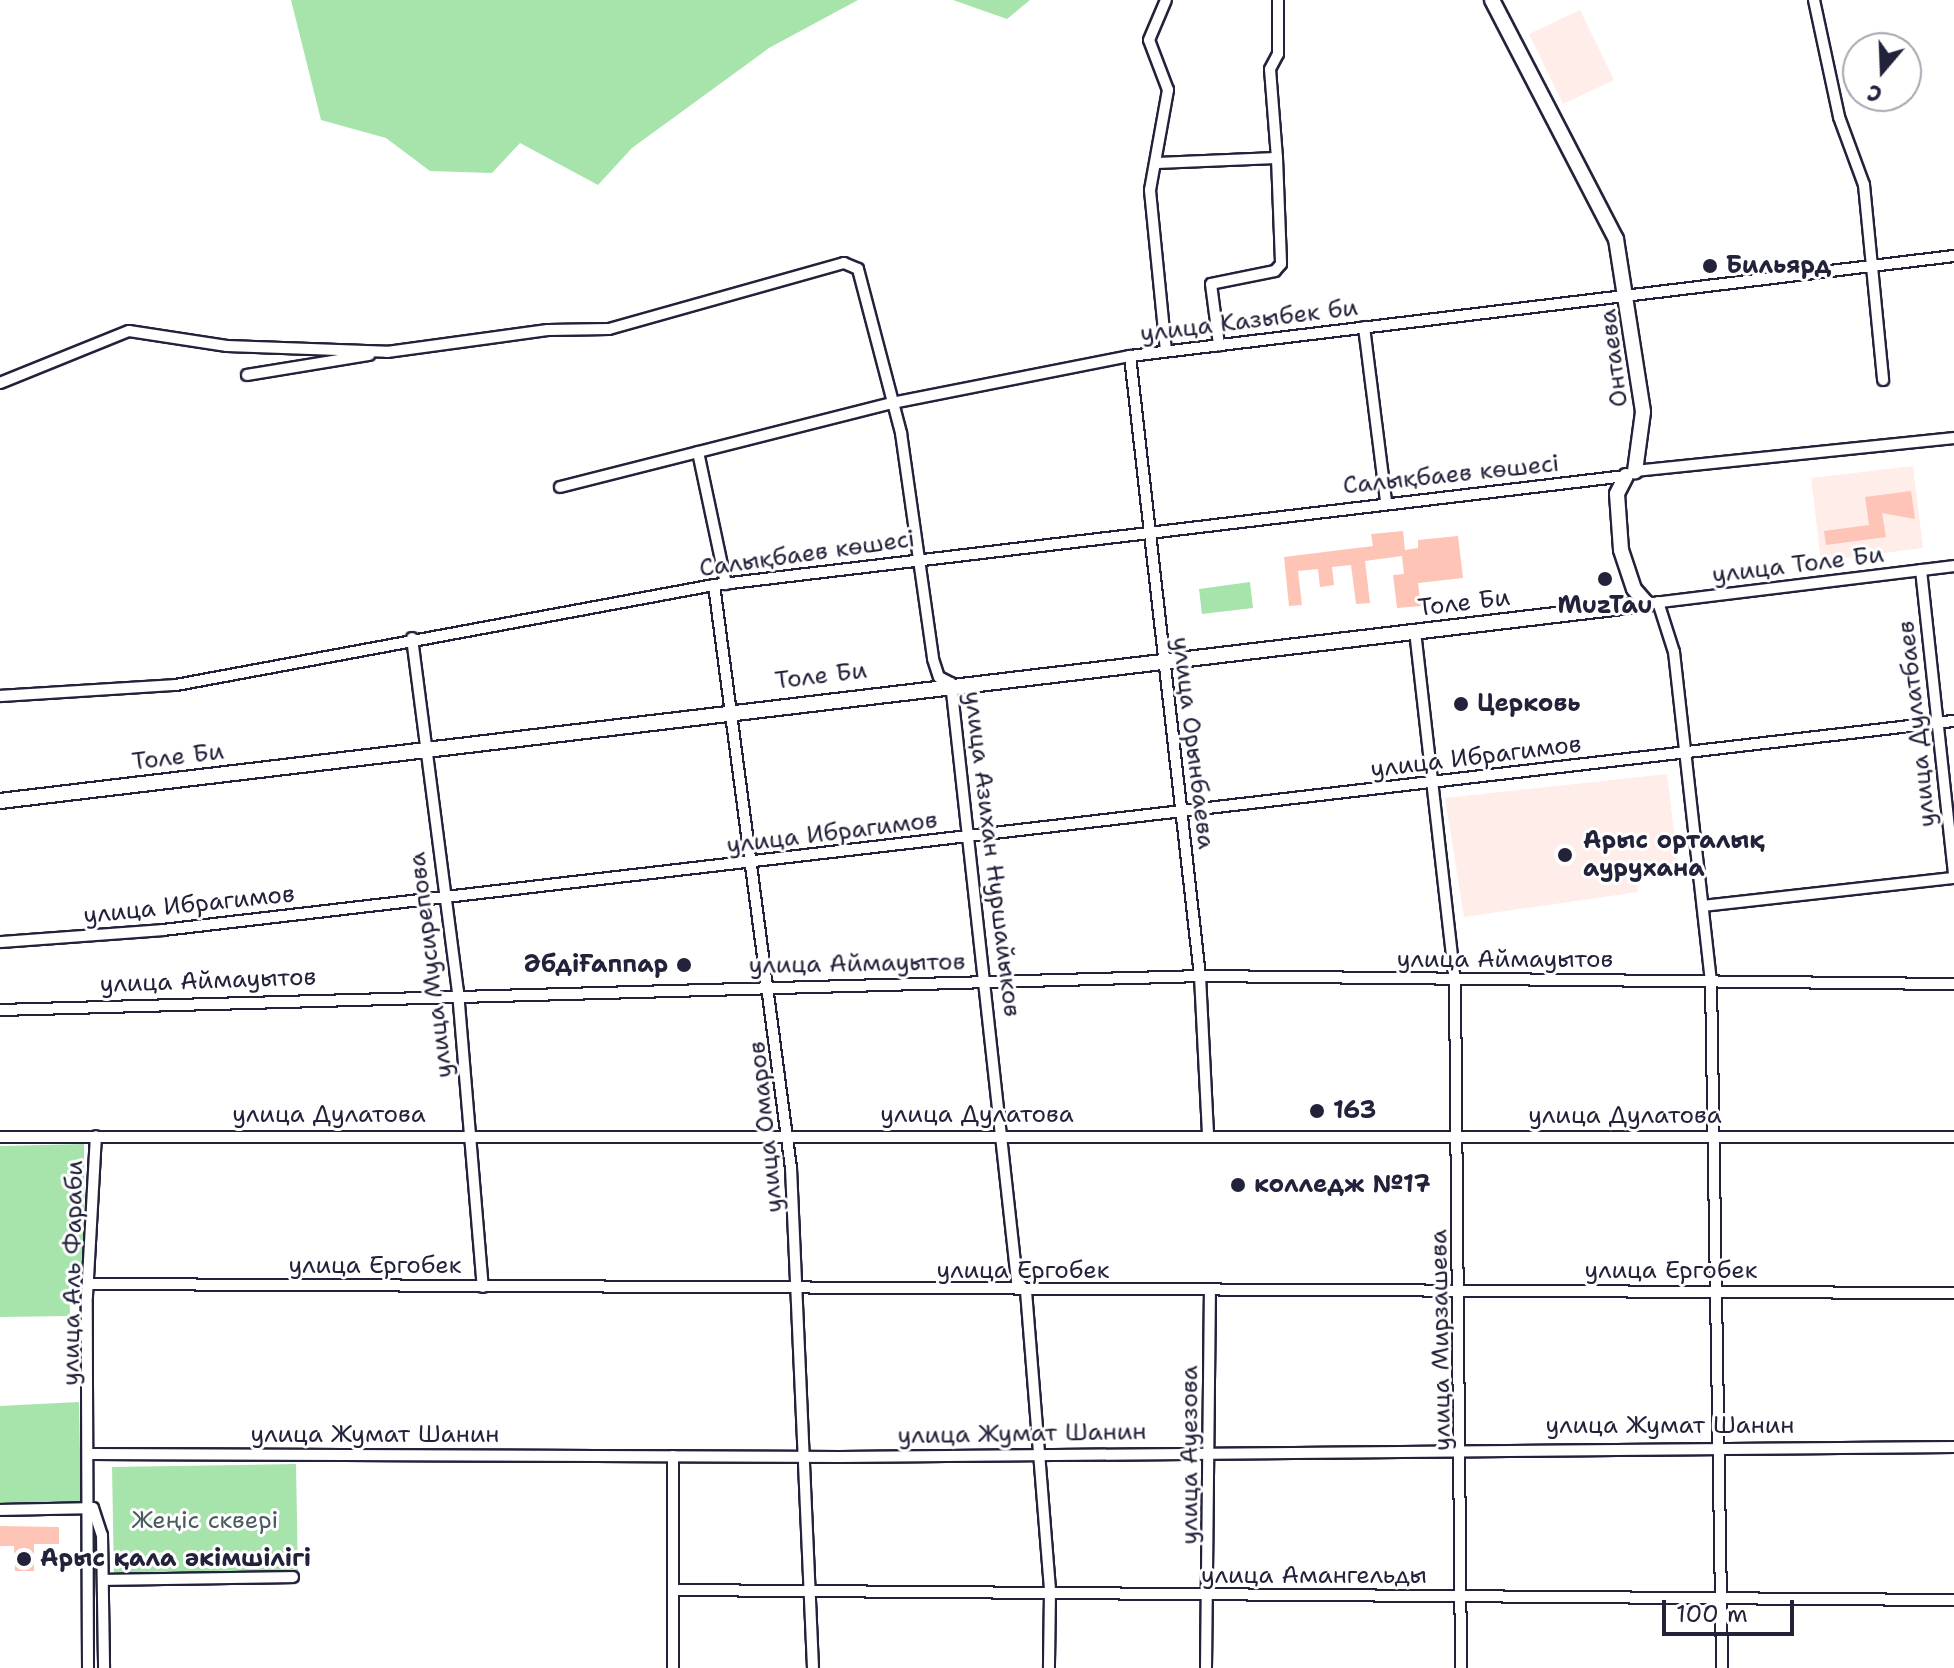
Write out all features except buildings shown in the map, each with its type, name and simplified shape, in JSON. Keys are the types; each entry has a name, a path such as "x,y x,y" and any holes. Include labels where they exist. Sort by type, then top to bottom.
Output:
{"main road":[{"name":"Онтаева","path":"1492,0 1616,239 1629,295 1644,445 1617,494 1621,550 1634,589 1653,603"},
{"name":"Толе Би","path":"0,801 424,750 730,708 1653,603"}],"street":[{"path":"1166,0 1149,40 1168,90 1156,163 1151,223 1166,351"},
{"path":"1219,345 1211,284 1275,271 1281,264 1270,69 1280,25 1278,0"},
{"path":"1814,0 1839,117 1864,185 1883,380"},
{"path":"1156,163 1277,158"},
{"name":"улица Казыбек би","path":"560,487 892,403 1130,356 1954,256"},
{"name":"улица Азихан Нуршайыков","path":"0,383 129,331 227,346 387,352 548,330 609,329 844,263 863,277 892,403 921,558 933,659 939,677 951,683 989,982 1017,1281 1026,1291 1050,1592 1049,1668"},
{"path":"1364,327 1386,502"},
{"path":"247,375 387,352"},
{"name":"улица Орынбаева","path":"1130,356 1151,533 1161,659 1200,976 1208,1136"},
{"name":"Салықбаев көшесі","path":"0,696 62,689 115,694 412,638 720,585 921,558 1954,438"},
{"name":"улица Омаров","path":"698,452 720,585 730,708 772,985 801,1292 813,1668"},
{"name":"улица Толе Би","path":"1653,603 1954,566"},
{"name":"улица Дулатбаев","path":"1921,570 1954,876"},
{"path":"1653,603 1670,625 1711,980 1718,1136 1722,1668"},
{"name":"улица Мирзашева","path":"1415,631 1455,981 1463,1448 1461,1668"},
{"name":"улица Мусирепова","path":"412,638 424,750 458,992 483,1287"},
{"name":"улица Ибрагимов","path":"0,942 445,898 1954,721"},
{"path":"1703,906 1954,876"},
{"name":"улица Аймауытов","path":"0,1010 458,992 1200,976 1954,984"},
{"name":"улица Дулатова","path":"0,1137 470,1134 786,1138 1005,1133 1954,1137"},
{"name":"улица Аль Фараби","path":"96,1136 91,1454 93,1508 102,1535 104,1668"},
{"name":"улица Ергобек","path":"92,1284 801,1292 1210,1289 1954,1293"},
{"name":"улица Ауезова","path":"1206,1668 1210,1289"},
{"name":"улица Жумат Шанин","path":"91,1454 673,1456 1722,1445 1954,1447"},
{"path":"673,1456 673,1668"},
{"path":"0,1510 93,1508"},
{"name":"улица Аль Фараби","path":"88,1668 86,1535 93,1508"},
{"path":"103,1580 293,1577"},
{"name":"улица Амангельды","path":"674,1590 1050,1592 1209,1597 1954,1600"}],"shaded area":[{"path":"1580,10 1614,80 1563,104 1529,34"},
{"path":"1913,466 1923,548 1821,561 1811,478"},
{"name":"Арыс орталық аурухана","path":"1667,774 1678,866 1635,869 1638,892 1464,917 1445,798"}],"green space":[{"path":"291,0 858,0 769,48 632,148 598,185 520,143 492,173 430,171 386,138 321,120"},
{"path":"953,0 1030,0 1007,19"},
{"path":"1250,582 1253,608 1202,614 1199,589"},
{"path":"84,1144 85,1273 69,1274 70,1316 0,1317 0,1146"},
{"path":"79,1402 81,1503 0,1504 0,1406"},
{"name":"Жеңіс сквері","path":"296,1464 298,1576 114,1578 112,1467"}],"place":[{"name":"Бильярд","path":"1710,266"},
{"name":"MuzTau","path":"1605,579"},
{"name":"Церковь","path":"1461,704"},
{"name":"Арыс орталық аурухана","path":"1565,855"},
{"name":"ӘбдіҒаппар","path":"684,965"},
{"name":"163","path":"1317,1111"},
{"name":"колледж №17","path":"1238,1185"},
{"name":"Арыс қала әкімшілігі","path":"24,1559"}]}
